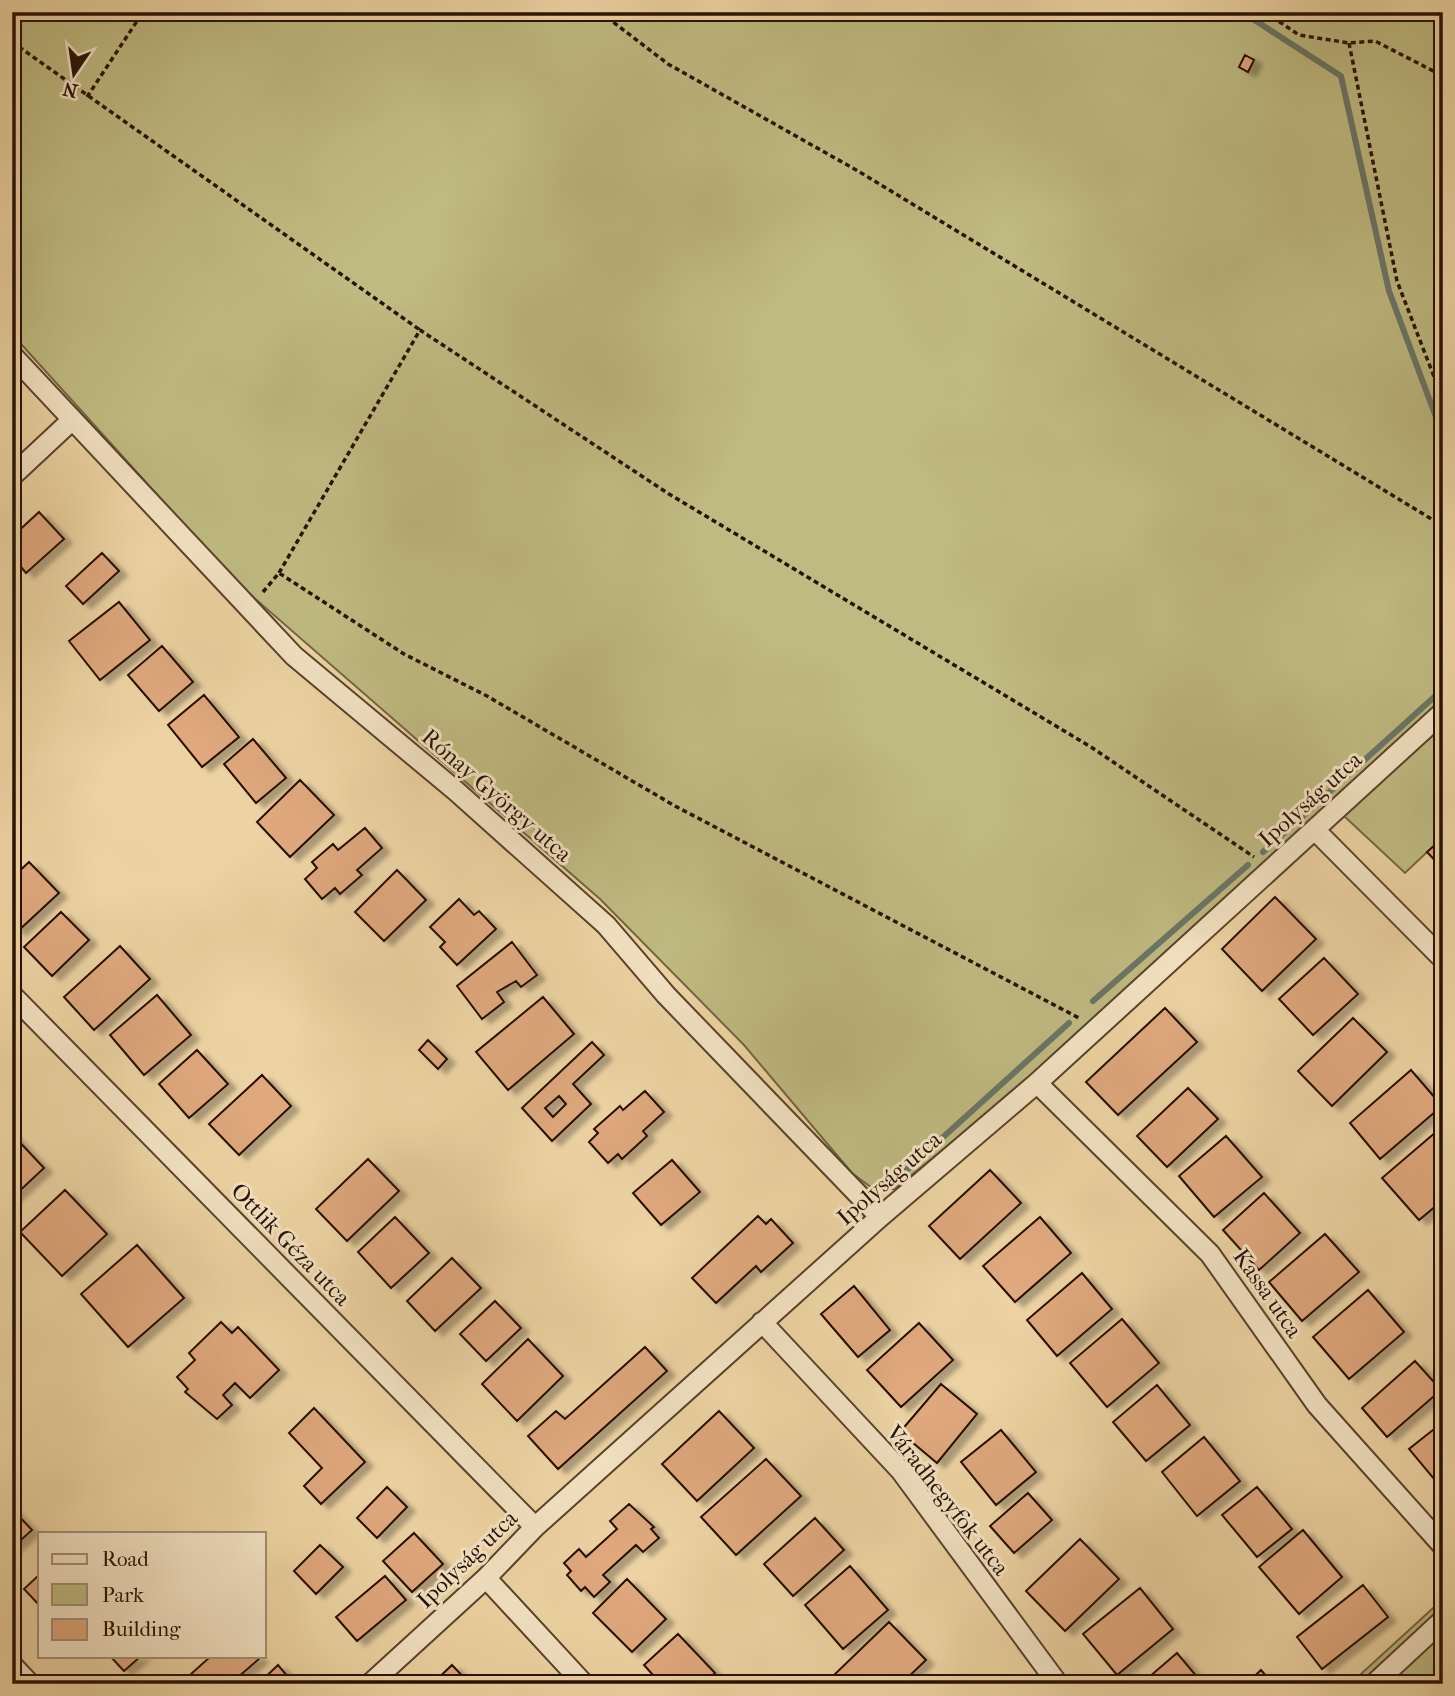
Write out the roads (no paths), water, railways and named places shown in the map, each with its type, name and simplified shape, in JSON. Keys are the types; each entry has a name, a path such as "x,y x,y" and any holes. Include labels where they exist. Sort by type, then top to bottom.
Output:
{"street":[{"name":"Rónay György utca","path":"12,355 294,656 456,791 606,925 666,995 880,1217"},
{"path":"12,476 72,420"},
{"name":"Ipolyság utca","path":"370,1684 486,1578 535,1527 880,1217 1037,1083 1443,712"},
{"path":"1315,830 1443,959"},
{"name":"Ottlik Géza utca","path":"12,995 535,1527"},
{"name":"Kassa utca","path":"1037,1083 1210,1254 1317,1405 1443,1546"},
{"name":"Váradhegyfok utca","path":"762,1322 901,1471 1058,1684"},
{"path":"486,1578 584,1684"},
{"path":"1374,1684 1443,1620"},
{"path":"12,1665 30,1684"}],"waterway":[{"path":"1242,12 1341,76 1389,291 1443,436"},
{"path":"1263,852 1443,689"},
{"path":"1093,1001 1248,865"},
{"path":"898,1178 1069,1023"}]}
